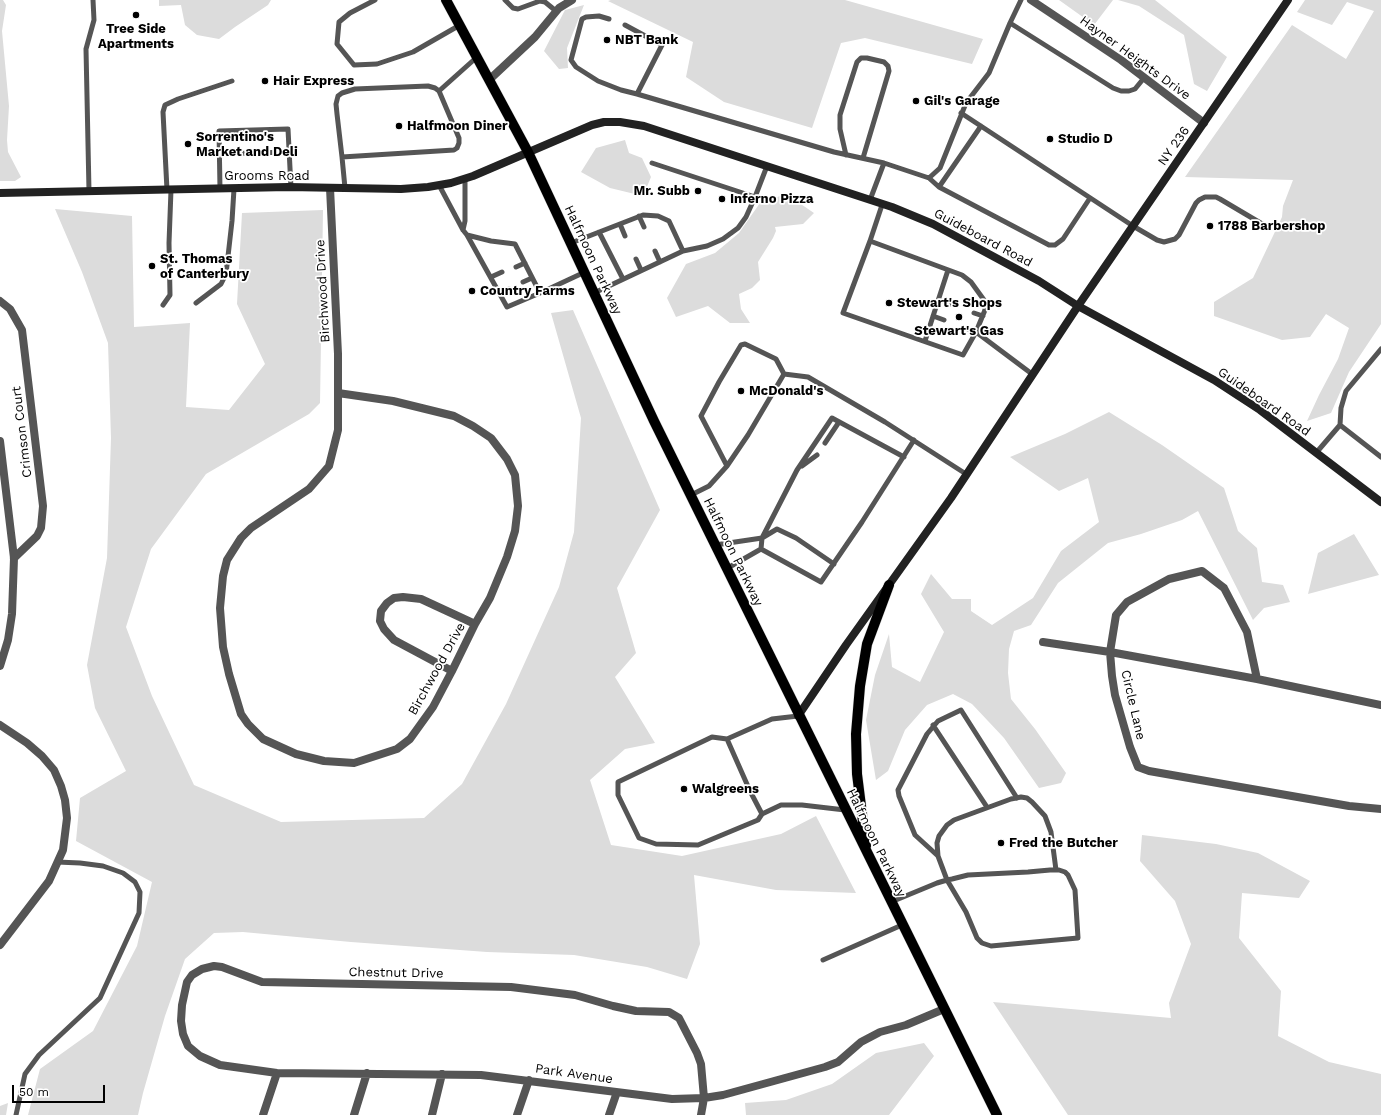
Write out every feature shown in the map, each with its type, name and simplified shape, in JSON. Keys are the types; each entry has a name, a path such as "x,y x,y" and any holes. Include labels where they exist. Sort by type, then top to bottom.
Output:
{"main road":[{"name":"Halfmoon Parkway","path":"446,0 528,152 726,569 997,1115"},
{"path":"868,856 857,774 856,734 860,686 867,644 890,585"}],"street":[{"path":"489,80 535,37 556,11 568,1 572,0"},
{"name":"Hayner Heights Drive","path":"1031,0 1121,60 1204,123"},
{"name":"NY 236","path":"798,716 966,474 1078,306 1288,0"},
{"name":"Guideboard Road","path":"528,152 592,125 604,122 620,122 644,126 870,200 933,224 1039,281 1078,306 1214,380 1260,410 1381,502"},
{"name":"Grooms Road","path":"0,193 234,188 401,189 439,185 465,179 528,152"},
{"name":"Birchwood Drive","path":"330,188 338,354 338,393 338,430 329,466 309,490 250,528 241,538 227,560 223,576 220,608 223,647 229,674 241,714 248,724 263,739 296,754 324,761 354,763 397,749 410,739 432,708 490,598 515,531 518,506 515,475 507,459 491,438 454,416 393,401 338,393"},
{"name":"Crimson Court","path":"0,301 10,309 22,330 43,506 41,528 37,536 14,558"},
{"path":"0,441 14,558 12,614 8,640 0,666"},
{"path":"1043,642 1110,652 1116,615 1127,602 1169,579 1202,571 1224,588 1247,632 1257,679"},
{"path":"452,671 394,640 384,629 380,621 381,610 394,598 403,597 421,599 475,624"},
{"name":"Circle Lane","path":"1381,705 1257,679 1110,652 1112,676 1116,695 1130,747 1138,767 1148,771 1349,806 1381,808"},
{"path":"0,726 27,743 42,756 54,770 65,800 67,818 63,850 48,881 0,945"},
{"name":"Chestnut Drive","path":"188,1046 183,1034 181,1021 182,1004 187,982 192,975 202,969 214,966 222,967 262,982 511,987 575,995 636,1011 669,1012 675,1015 697,1053 701,1064 704,1098"},
{"name":"Park Avenue","path":"188,1046 200,1056 220,1065 277,1073 481,1075 672,1099 704,1098 722,1095 825,1067 838,1062 861,1042 880,1032 906,1025 944,1009"},
{"path":"263,1115 277,1073"},
{"path":"354,1115 367,1073"},
{"path":"432,1115 442,1074"},
{"path":"517,1115 529,1080"},
{"path":"609,1115 617,1092"},
{"path":"701,1115 704,1098"}],"lane":[{"path":"89,191 86,49 94,20 93,0"},
{"path":"375,0 350,13 339,22 337,44 354,65 377,64 413,52 460,26"},
{"path":"504,0 513,8 518,9 540,2 546,2 556,11"},
{"path":"929,178 940,168 961,113 966,103 989,73 1021,0"},
{"path":"609,19 599,16 586,17 582,19 570,60 576,67 598,81 621,90 846,154 884,163 929,178 939,188 1049,245 1055,245 1063,239 1090,198"},
{"path":"1010,23 1113,88 1121,91 1129,91 1135,89 1144,78"},
{"path":"625,26 662,45 637,94"},
{"path":"439,91 477,57"},
{"path":"846,154 840,129 840,115 857,62 861,58 867,58 884,62 888,66 889,71 863,158"},
{"path":"163,305 170,295 169,190 163,112 165,106 178,99 232,81"},
{"path":"342,157 454,150 457,148 459,138 439,91 428,86 355,90 342,93 338,96 336,104 345,188"},
{"path":"961,113 1133,226 1157,240 1164,242 1175,239 1179,235 1196,204 1199,200 1205,197 1216,197 1269,228"},
{"path":"939,188 981,126"},
{"path":"220,189 219,131 288,129 291,188"},
{"path":"219,154 289,152"},
{"path":"652,163 755,197"},
{"path":"870,200 884,163"},
{"path":"594,292 683,251 707,246 723,239 733,232 746,217 767,166"},
{"path":"463,230 465,221 465,179"},
{"path":"439,185 507,307 540,294 585,272"},
{"path":"196,303 221,284 226,274 234,188"},
{"path":"870,241 962,275 980,292 984,300 985,310 976,332 963,355 843,312 882,205"},
{"path":"571,243 639,216 658,216 669,222 683,251"},
{"path":"639,216 644,227"},
{"path":"620,224 625,236"},
{"path":"599,232 623,279"},
{"path":"467,235 491,241 515,244 540,294"},
{"path":"655,250 660,262"},
{"path":"636,259 642,270"},
{"path":"516,267 525,263"},
{"path":"925,341 948,270"},
{"path":"490,277 502,272"},
{"path":"523,282 532,278"},
{"path":"500,294 509,289"},
{"path":"939,300 950,304"},
{"path":"974,313 982,316"},
{"path":"933,316 944,320"},
{"path":"967,329 976,332 1032,374"},
{"path":"727,466 701,416 741,345 745,344 776,359 784,374"},
{"path":"1316,453 1340,426 1341,408 1346,390 1381,349"},
{"path":"690,495 709,486 727,466 748,435 784,374"},
{"path":"784,374 808,377 914,440 966,474"},
{"path":"761,549 762,538 797,470 832,418 904,457"},
{"path":"825,443 839,422"},
{"path":"1340,426 1381,457"},
{"path":"761,549 821,582 862,522 914,440"},
{"path":"797,470 817,455"},
{"path":"715,544 762,538 777,529 796,538 834,564"},
{"path":"726,569 761,549"},
{"path":"938,856 915,835 898,790 927,734 938,721 961,710 1017,798"},
{"path":"798,716 772,719 727,739 712,737 618,782 618,795 639,838 656,844 698,845 758,820 762,814 782,805 802,805 845,810"},
{"path":"934,725 987,807"},
{"path":"727,739 762,814"},
{"path":"891,902 947,880 968,875 1056,870 1065,872 1073,882 1075,890 1078,938 991,946 982,943 977,938 966,912 947,880 938,856 937,843 939,836 947,825 954,820 987,807 1017,798 1027,798 1045,816 1051,832 1056,870"},
{"path":"16,1115 25,1074 39,1055 100,998 138,913 140,892 135,882 123,873 102,866 57,862"},
{"path":"823,960 902,925"}],"shaded area":[{"path":"0,0 3,0 6,5 2,31 9,106 7,140 8,152 21,177 15,181 0,181"},
{"path":"159,0 271,0 268,5 219,39 197,35 185,25 181,5 159,6"},
{"path":"845,0 983,39 972,64 865,38 841,43 812,128 724,102 686,77 693,42 608,1"},
{"path":"1059,0 1113,0 1094,25"},
{"path":"1118,0 1155,0 1227,57 1207,91 1194,84 1184,35 1139,6"},
{"path":"1305,0 1381,0 1381,324 1349,372 1331,413 1307,421 1338,359 1349,328 1326,314 1310,337 1282,340 1214,316 1214,302 1253,278 1282,217 1283,206 1293,180 1185,177 1292,25 1346,59 1374,11 1347,2 1332,25 1297,12"},
{"path":"584,5 567,48 568,68 559,69 544,51 565,10"},
{"path":"625,140 629,153 642,158 651,177 643,196 610,188 581,172 596,148"},
{"path":"786,194 814,213 803,224 775,227 776,231 773,238 758,262 760,280 752,288 739,294 741,309 750,323 730,323 708,306 676,317 667,298 686,264 715,253 739,233 760,203"},
{"path":"55,209 132,216 134,327 190,323 186,407 229,410 265,364 237,304 242,213 323,210 320,403 309,414 206,474 151,549 126,627 152,696 194,785 281,822 424,818 462,784 506,704 559,587 574,532 581,418 551,313 573,310 660,510 617,588 636,653 615,677 655,743 625,749 590,780 611,845 682,856 781,834 816,816 856,893 776,890 694,875 700,944 687,979 647,967 574,955 487,952 243,932 214,933 185,959 165,1016 138,1115 28,1115 40,1069 93,1031 137,946 152,882 76,841 80,798 126,771 95,708 87,665 107,558 111,438 108,343 82,272"},
{"path":"1109,412 1162,445 1224,488 1238,531 1257,548 1262,582 1283,585 1290,602 1264,608 1253,620 1198,511 1182,520 1141,534 1108,543 1058,583 1031,625 1014,631 1009,649 1008,673 1011,699 1035,729 1066,773 1061,783 1039,788 1004,738 972,704 953,694 927,705 905,730 888,771 876,780 866,720 875,675 889,634 892,667 920,682 944,632 921,594 931,574 952,599 971,599 971,611 992,625 1033,598 1061,551 1099,522 1088,478 1059,491 1010,457 1065,434"},
{"path":"1354,534 1379,575 1308,594 1318,553"},
{"path":"1142,835 1216,844 1258,853 1310,881 1299,898 1242,893 1239,938 1281,991 1278,1036 1329,1062 1381,1074 1381,1115 1068,1115 993,1002 1171,1018 1169,1003 1191,944 1175,901 1140,861"},
{"path":"924,1043 934,1056 889,1115 746,1115 745,1103 786,1100 832,1084 876,1053"},
{"path":"8,1103 6,1115 0,1115 0,1106"}],"place":[{"name":"Tree Side Apartments","path":"136,15"},
{"name":"NBT Bank","path":"607,40"},
{"name":"Hair Express","path":"265,81"},
{"name":"Gil's Garage","path":"916,101"},
{"name":"Halfmoon Diner","path":"399,126"},
{"name":"Studio D","path":"1050,139"},
{"name":"Sorrentino's Market and Deli","path":"188,144"},
{"name":"Mr. Subb","path":"698,191"},
{"name":"Inferno Pizza","path":"722,199"},
{"name":"1788 Barbershop","path":"1210,226"},
{"name":"St. Thomas of Canterbury","path":"152,266"},
{"name":"Country Farms","path":"472,291"},
{"name":"Stewart's Shops","path":"889,303"},
{"name":"Stewart's Gas","path":"959,317"},
{"name":"McDonald's","path":"741,391"},
{"name":"Walgreens","path":"684,789"},
{"name":"Fred the Butcher","path":"1001,843"}]}
